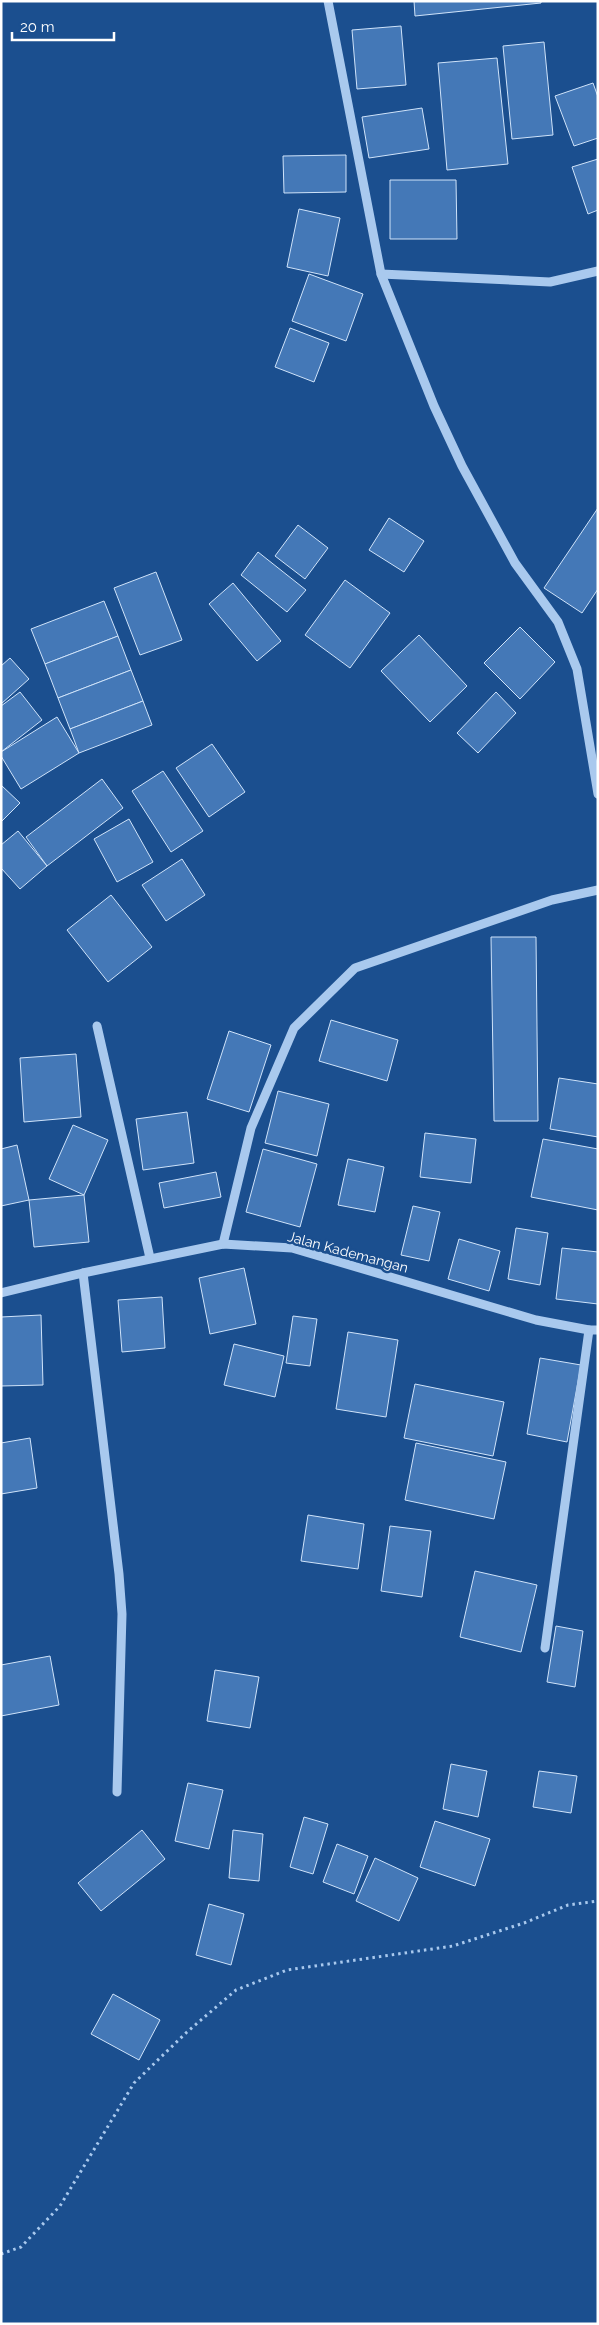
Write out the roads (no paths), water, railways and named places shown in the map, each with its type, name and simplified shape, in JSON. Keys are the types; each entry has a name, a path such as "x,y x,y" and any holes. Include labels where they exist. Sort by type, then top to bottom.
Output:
{"street":[{"path":"328,1 381,274 434,406 462,466 515,564 558,622 577,669 598,794"},
{"path":"381,274 550,282 598,271"},
{"path":"223,1244 250,1128 294,1028 355,968 552,900 598,890"},
{"path":"97,1026 150,1258"},
{"name":"Jalan Kademangan","path":"1,1293 150,1258 223,1244 292,1248 536,1320 593,1330"},
{"path":"83,1273 119,1574 122,1614 117,1792"},
{"path":"545,1648 593,1330"}]}
